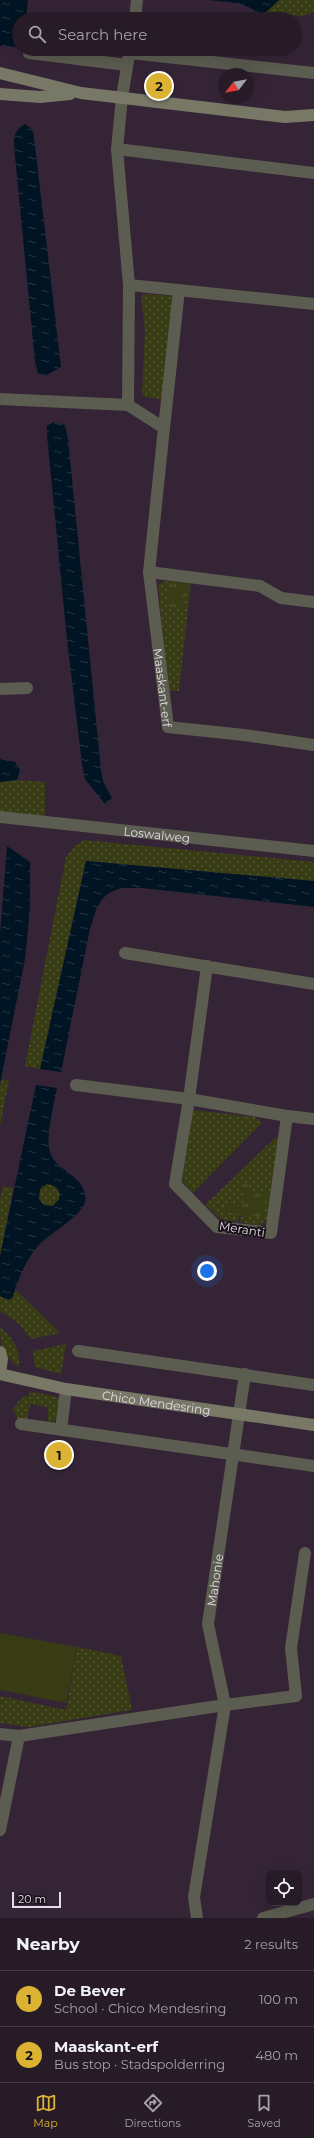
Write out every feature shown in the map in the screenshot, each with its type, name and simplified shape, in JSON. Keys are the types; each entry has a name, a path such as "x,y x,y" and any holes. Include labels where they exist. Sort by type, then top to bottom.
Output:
{"street":[{"path":"136,12 138,0"},
{"path":"54,56 127,65"},
{"path":"128,405 129,284 117,149 122,97 129,56"},
{"path":"172,56 314,73"},
{"path":"0,73 81,93 285,117 314,115"},
{"path":"0,94 40,97 81,93"},
{"path":"117,149 314,173"},
{"path":"129,284 314,304"},
{"name":"Maaskant-erf","path":"179,290 149,572 168,727 244,735 314,745"},
{"path":"0,399 18,402 128,405 164,428"},
{"path":"149,572 260,586 281,598 314,602"},
{"path":"0,689 27,688"},
{"name":"Loswalweg","path":"0,818 314,851"},
{"path":"125,953 314,984"},
{"name":"Meranti","path":"207,966 189,1099 175,1184 217,1227 271,1233 287,1116"},
{"path":"76,1084 189,1099 287,1116 314,1119"},
{"path":"78,1351 314,1385"},
{"path":"0,1352 2,1367 0,1374"},
{"name":"Chico Mendesring","path":"0,1374 66,1389 314,1426"},
{"name":"Mahonie","path":"197,1918 194,1897 225,1704 208,1624 245,1374"},
{"path":"61,1430 66,1389"},
{"path":"21,1424 314,1466"},
{"path":"0,1734 19,1736 225,1704 296,1696 291,1648 305,1553"},
{"path":"0,1830 19,1736"},
{"path":"263,1918 314,1904"}],"green space":[{"path":"279,0 314,0 314,12 302,16 302,12 266,12"},
{"path":"143,294 171,296 173,300 162,399 145,397 142,393 145,330 141,296"},
{"path":"170,580 184,610 187,582 191,582 179,691 168,690 158,584"},
{"path":"170,580 187,582 184,610 167,608"},
{"path":"17,780 45,782 45,822 0,817 0,782"},
{"path":"84,840 314,862 314,881 86,861 40,1069 25,1066 66,857 75,846"},
{"path":"1,1080 9,1080 0,1126 0,1084"},
{"path":"193,1110 255,1117 262,1123 193,1193 182,1181"},
{"path":"276,1137 280,1141 267,1220 259,1226 240,1222 241,1215 239,1215 238,1222 221,1219 205,1205"},
{"path":"245,1182 251,1190 267,1192 263,1218 222,1211 223,1203 242,1206 244,1195 238,1188"},
{"path":"49,1184 57,1187 60,1195 57,1203 49,1206 41,1203 38,1195 41,1187"},
{"path":"3,1186 13,1188 0,1256 0,1200"},
{"path":"15,1289 60,1333 31,1339 19,1324 0,1310 0,1296 4,1299 13,1297"},
{"path":"0,1327 9,1335 15,1344 19,1367 6,1355 2,1345"},
{"path":"66,1344 61,1374 35,1367 33,1351"},
{"path":"29,1391 57,1397 59,1400 56,1421 48,1422 48,1407 30,1404 27,1420 18,1420 13,1408 24,1396 29,1396"},
{"path":"0,1633 77,1647 66,1703 0,1690"},
{"path":"77,1647 121,1656 132,1710 28,1727 0,1723 0,1696 66,1710"}],"water":[{"path":"0,0 28,0 27,12 12,12 12,47 0,46"},
{"path":"206,0 279,0 266,12 256,12 246,6"},
{"path":"25,124 33,130 61,367 45,376 38,373 35,362 14,146 14,138 17,130"},
{"path":"54,422 65,425 68,439 101,770 103,781 112,798 105,804 85,779 82,764 67,640 47,435 47,426"},
{"path":"0,759 15,762 20,770 17,780 0,782"},
{"path":"7,846 30,862 30,909 25,959 0,1084 0,934"},
{"path":"86,861 314,881 314,907 142,888 121,888 109,893 102,899 96,910 90,929 61,1072 40,1069"},
{"path":"36,1085 57,1088 50,1122 49,1148 55,1161 78,1181 82,1187 85,1194 85,1202 78,1213 39,1245 30,1256 17,1284 13,1297 9,1300 0,1296 0,1256","holes":["47,1184 57,1188 59,1193 59,1199 53,1206 44,1205 39,1199 40,1189"]}],"place":[{"name":"Maaskant-erf","path":"159,86"},
{"name":"De Bever","path":"59,1455"}]}
